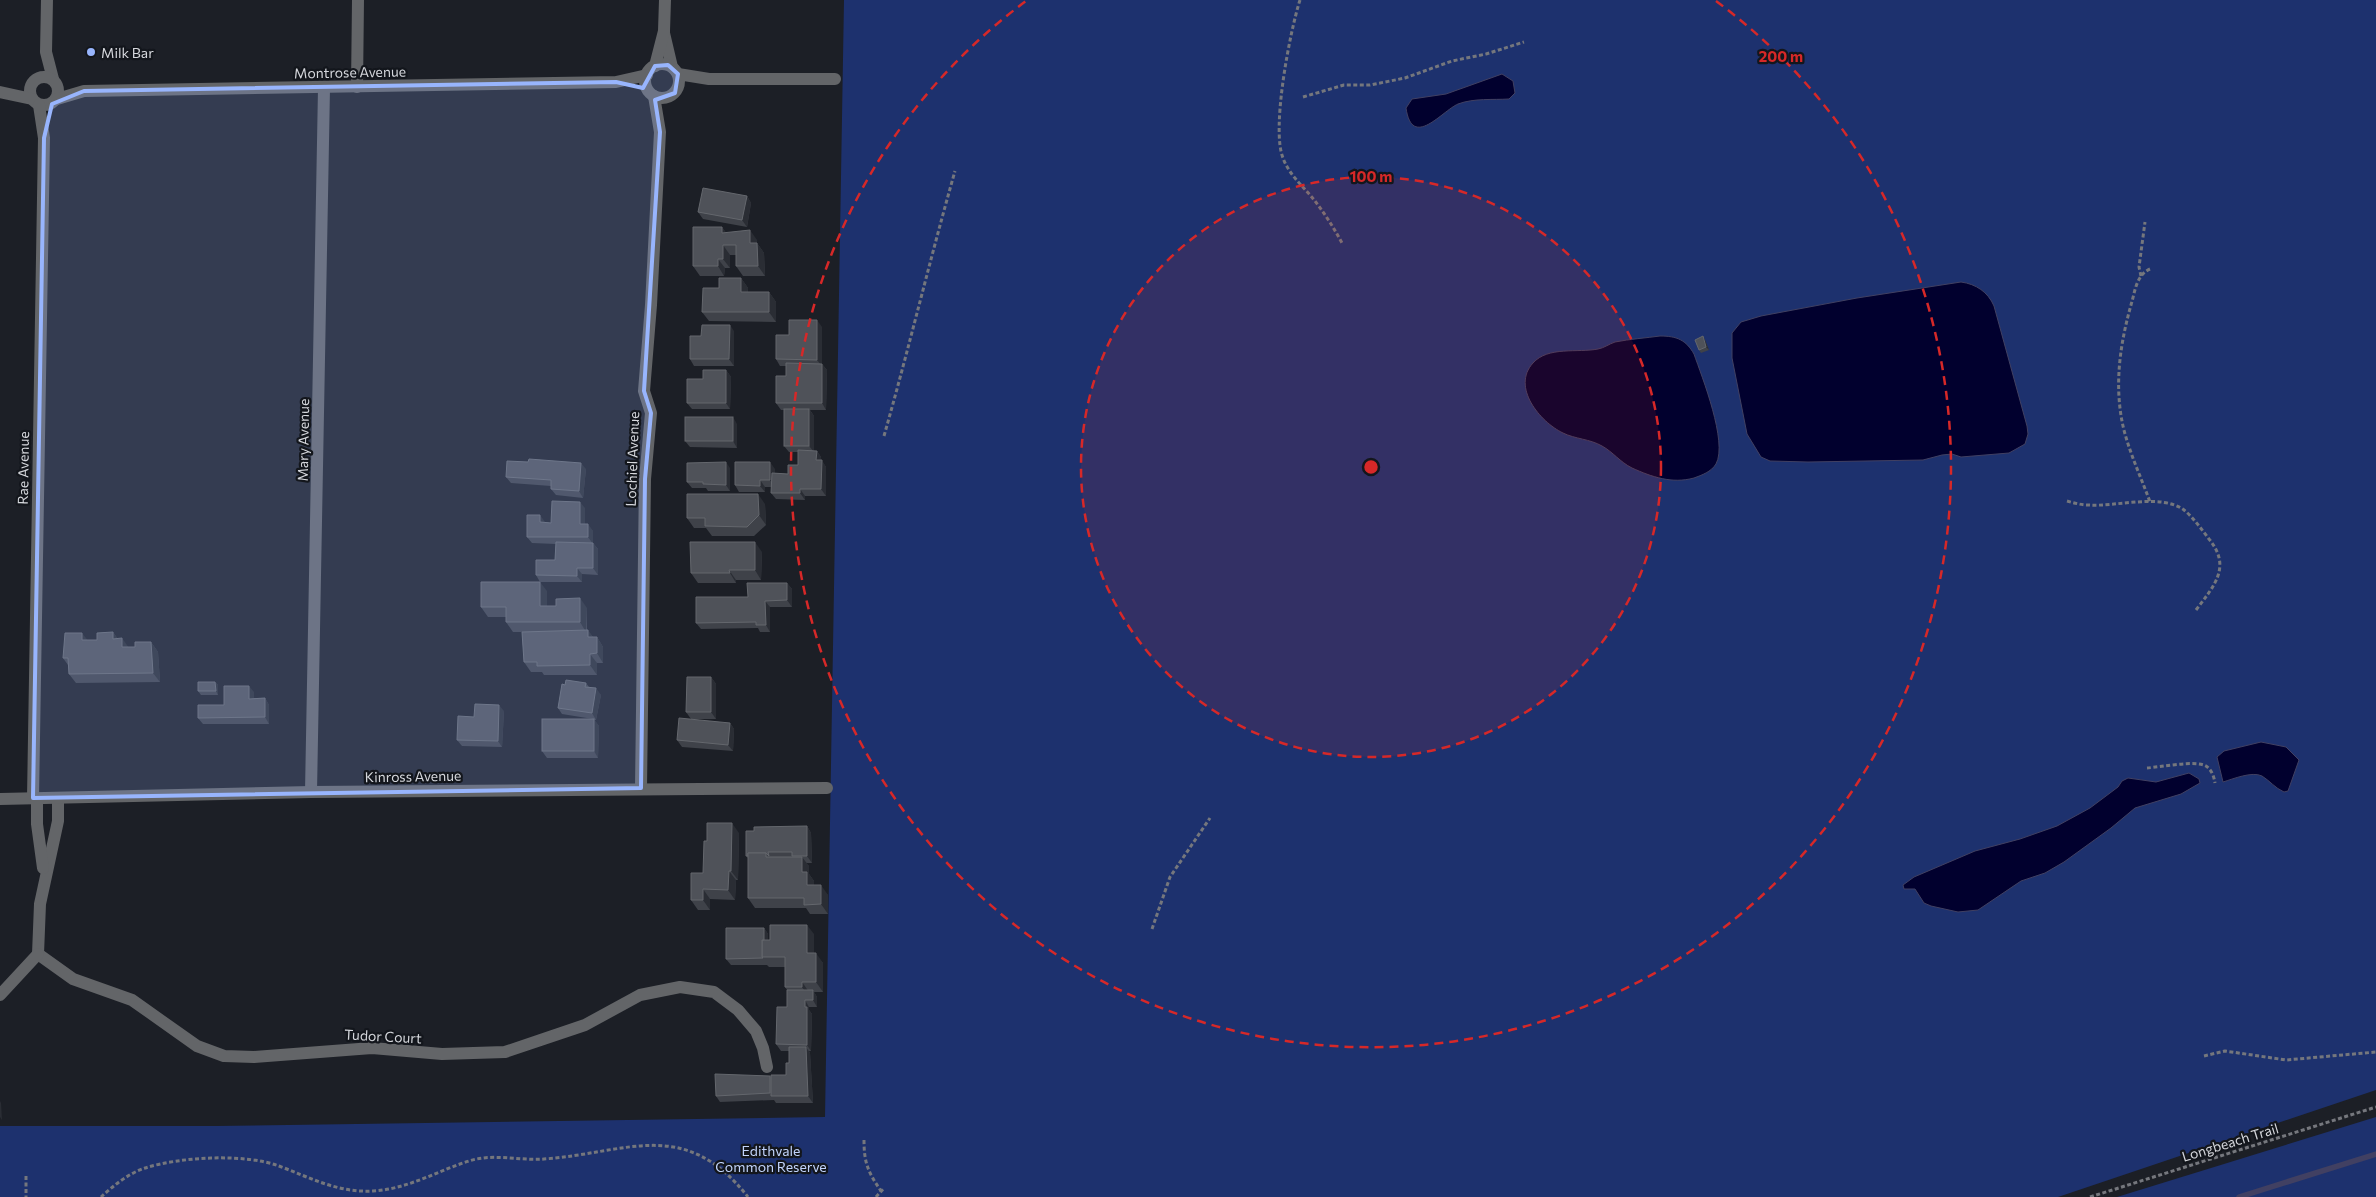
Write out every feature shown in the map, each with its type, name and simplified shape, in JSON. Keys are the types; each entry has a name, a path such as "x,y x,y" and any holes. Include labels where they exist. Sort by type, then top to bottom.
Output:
{"street":[{"path":"0,92 35,102 54,101 59,90 54,81 46,52 47,0"},
{"path":"356,87 358,0"},
{"path":"665,0 664,31 651,70 651,92 673,93 709,79"},
{"path":"664,31 679,84 673,93"},
{"path":"35,102 35,81 46,52"},
{"path":"651,70 663,64 675,70 709,79 835,79"},
{"name":"Montrose Avenue","path":"616,82 651,70"},
{"path":"0,92 46,77 54,81"},
{"name":"Montrose Avenue","path":"54,81 84,91"},
{"name":"Montrose Avenue","path":"54,101 84,91 616,82 651,92"},
{"name":"Mary Avenue","path":"312,792 324,88"},
{"name":"Lochiel Avenue","path":"651,92 660,132"},
{"name":"Lochiel Avenue","path":"641,788 645,480 651,413 644,391 650,324 660,132 673,93"},
{"name":"Rae Avenue","path":"35,798 44,138 54,101"},
{"name":"Rae Avenue","path":"35,102 44,138"},
{"name":"Kinross Avenue","path":"0,799 312,792 827,788"},
{"path":"35,798 44,887"},
{"path":"0,995 38,954 40,910 58,821 58,798"},
{"name":"Tudor Court","path":"38,954 78,982 132,1000 197,1046 211,1052 232,1057 345,1048 382,1048 442,1054 505,1052 586,1025 640,995 680,987 714,992 738,1010 751,1023 761,1041 767,1067"}],"path":[{"path":"1300,0 1281,95 1279,141 1282,158 1289,170 1315,201 1342,243"},
{"path":"1303,97 1344,85 1370,85 1405,78 1452,61 1486,54 1524,42"},
{"path":"884,436 904,369 920,299 955,171"},
{"path":"2141,277 2139,267 2145,222"},
{"path":"2150,269 2144,272 2141,277 2127,319 2122,344 2118,388 2123,428 2150,502"},
{"path":"2067,501 2091,505 2150,502 2173,504 2184,510 2214,544 2218,553 2219,575 2215,585 2196,610"},
{"path":"2147,768 2196,763 2206,766 2213,773 2215,783"},
{"path":"1152,929 1170,877 1210,818"},
{"path":"2204,1056 2225,1050 2286,1060 2376,1052"},
{"name":"Longbeach Trail","path":"2090,1197 2376,1108"},
{"path":"864,1140 864,1160 870,1173 882,1190 876,1197"},
{"path":"101,1197 126,1178 144,1168 207,1158 256,1161 278,1166 331,1187 352,1191 374,1191 408,1184 471,1160 495,1158 545,1159 630,1145 655,1144 676,1147 698,1155 734,1180 748,1197"},
{"path":"26,1176 26,1197"}],"highlighted area":[{"path":"668,65 678,74 675,93 655,100 660,132 644,391 651,413 645,479 641,788 33,798 44,138 52,104 84,91 616,82 643,88 655,66"}],"green space":[{"name":"Edithvale Common Reserve","path":"844,0 2376,0 2376,1090 2058,1197 0,1197 0,1126 216,1126 825,1117"},
{"path":"2376,1117 2376,1197 2117,1197"}],"shaded area":[{"path":"1502,74 1513,81 1515,93 1509,99 1464,102 1421,127 1414,126 1409,120 1406,108 1412,99 1446,94"},
{"path":"1961,282 1981,290 1994,306 2027,426 2028,434 2025,444 2009,453 1961,457 1952,454 1923,460 1808,462 1770,461 1761,457 1747,434 1732,358 1732,333 1741,322 1761,316 1857,298"},
{"path":"1660,336 1671,337 1684,342 1694,354 1708,393 1719,441 1719,454 1714,467 1703,474 1686,480 1662,479 1647,474 1628,466 1606,448 1588,440 1572,437 1554,428 1531,403 1525,383 1527,372 1533,363 1547,354 1598,349 1615,342"},
{"path":"2261,742 2286,747 2299,760 2288,791 2284,792 2262,776 2253,774 2223,782 2217,757 2224,751"},
{"path":"2189,773 2199,779 2200,783 2181,794 2135,808 2064,862 2045,873 2021,881 1978,910 1958,912 1931,906 1924,903 1915,889 1904,889 1903,885 1914,877 1975,851 2020,839 2057,826 2090,808 2128,778 2156,782"}],"building":[{"path":"703,188 747,196 742,220 698,212"},
{"path":"693,227 722,227 722,233 750,230 750,243 757,243 758,266 736,266 736,245 723,245 723,259 718,259 718,266 693,266"},
{"path":"719,278 741,278 741,292 769,292 769,312 702,312 703,288 719,288"},
{"path":"789,320 817,320 817,360 776,359 776,335 789,335"},
{"path":"702,325 730,325 729,359 690,359 690,336 701,336"},
{"path":"1703,336 1706,347 1699,350 1695,340"},
{"path":"786,363 822,364 822,403 776,403 776,376 786,376"},
{"path":"703,370 726,370 726,403 687,403 687,379 703,379"},
{"path":"784,409 809,409 809,446 784,446"},
{"path":"685,417 733,417 733,441 685,441"},
{"path":"798,450 817,451 816,460 822,460 821,489 800,489 800,493 771,493 772,473 788,474 788,465 798,465"},
{"path":"529,459 581,463 579,491 551,489 551,480 506,477 507,461 528,462"},
{"path":"726,462 726,485 687,482 687,463"},
{"path":"735,462 770,462 770,480 760,480 760,486 735,485"},
{"path":"687,494 758,494 759,515 747,527 705,526 705,518 687,518"},
{"path":"552,501 580,502 580,524 588,524 588,537 527,537 527,515 540,515 540,522 551,523"},
{"path":"556,542 593,543 593,568 577,568 577,576 536,575 536,560 555,560"},
{"path":"690,542 755,542 755,570 729,570 730,573 691,573"},
{"path":"481,582 540,582 540,606 556,606 556,599 580,598 580,622 506,622 506,607 481,607"},
{"path":"747,583 787,583 787,600 765,601 766,625 756,625 756,622 696,623 696,597 748,597"},
{"path":"588,630 588,637 597,637 597,653 590,654 590,665 537,666 537,662 524,662 522,632"},
{"path":"113,632 113,639 122,638 122,647 135,647 135,642 151,642 153,673 69,674 68,658 63,658 65,633 82,633 82,640 97,640 97,633"},
{"path":"687,677 711,677 711,712 686,712"},
{"path":"566,680 586,683 585,687 596,688 592,713 558,708 562,684 565,685"},
{"path":"198,682 215,682 216,691 198,691"},
{"path":"224,686 249,686 249,699 265,698 265,717 198,718 198,705 224,705"},
{"path":"475,704 499,705 498,741 457,740 458,716 474,717"},
{"path":"679,718 730,723 728,745 677,740"},
{"path":"542,719 594,719 594,751 542,751"},
{"path":"707,823 732,823 731,871 729,871 728,890 703,889 703,900 691,900 691,873 703,873 704,841 707,841"},
{"path":"807,826 807,856 792,856 792,852 768,852 769,856 766,853 748,853 748,856 746,856 746,831 754,831 754,827"},
{"path":"748,853 766,853 766,857 802,857 802,872 807,872 807,885 821,885 821,904 804,905 804,898 748,898"},
{"path":"770,925 807,925 807,953 816,953 816,982 802,982 802,987 785,987 785,957 762,957 762,940 770,940"},
{"path":"726,928 764,928 764,940 762,940 763,958 726,959"},
{"path":"787,990 813,990 813,1000 805,1000 805,1007 807,1007 807,1045 776,1044 777,1007 787,1007"},
{"path":"789,1047 806,1047 808,1096 771,1096 771,1075 786,1075 786,1063 789,1063"},
{"path":"715,1074 770,1076 770,1093 716,1096"}],"waterway":[{"path":"2239,1197 2376,1154"}],"place":[{"name":"Milk Bar","path":"91,52"}]}
